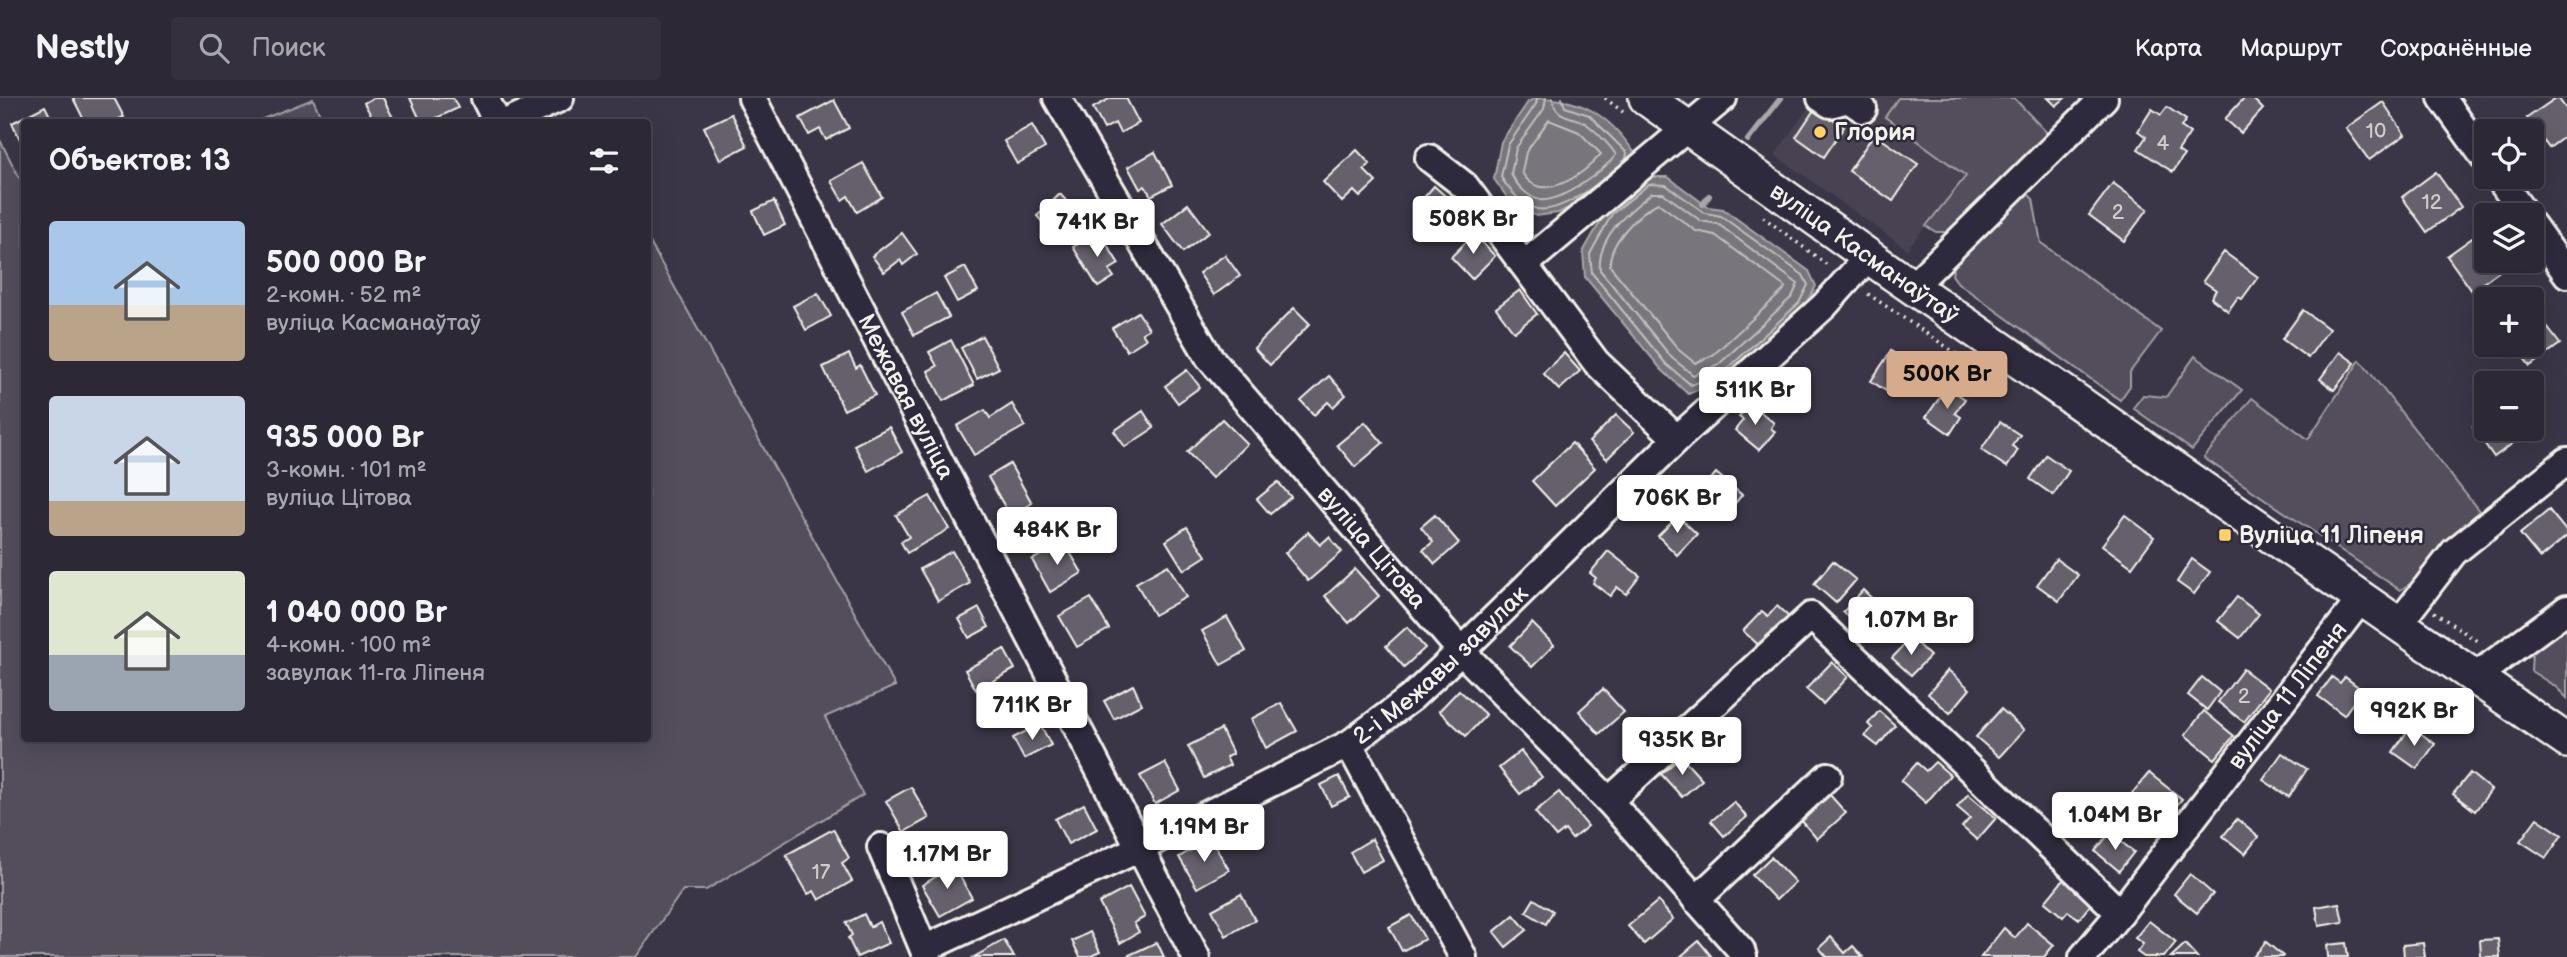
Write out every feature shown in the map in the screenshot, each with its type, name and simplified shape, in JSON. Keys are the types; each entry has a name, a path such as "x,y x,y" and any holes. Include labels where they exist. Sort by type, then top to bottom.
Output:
{"main road":[{"name":"вуліца Касманаўтаў","path":"1646,98 2399,624 2482,662 2567,741"}],"street":[{"path":"485,98 496,119"},
{"path":"514,119 561,98"},
{"name":"Межавая вуліца","path":"752,98 1196,957"},
{"name":"вуліца Цітова","path":"1057,98 1209,357 1461,651 1609,801 1741,950 1742,957"},
{"path":"1524,265 1723,98"},
{"path":"1821,98 1830,104 1848,99 1863,109"},
{"path":"1912,286 2104,98"},
{"path":"2442,98 2474,144"},
{"path":"1429,158 1465,186 1596,362 1677,439"},
{"path":"2544,242 2567,274"},
{"name":"2-і Межавы завулак","path":"925,953 1349,744 1411,698 1677,439 1824,306 1869,256"},
{"path":"2399,624 2454,552 2567,461"},
{"name":"вуліца 11 Ліпеня","path":"2083,957 2120,913 2361,598"},
{"path":"2482,662 2567,609"},
{"path":"1609,801 1811,616 2120,913"},
{"path":"1349,744 1463,957"},
{"path":"1696,900 1828,776"},
{"path":"881,847 925,953"}],"path":[{"path":"2457,628 2482,662"}],"shaded area":[{"path":"1815,98 1898,98 1885,117 1966,176 1907,249 1775,155"},
{"path":"1898,98 2014,98 2048,134 1994,192 1947,232 1936,232 1926,226 1966,176 1885,117"},
{"path":"313,99 322,119 263,119"},
{"path":"0,140 21,181 21,742 651,742 651,244 895,686 825,717 863,795 706,890 683,890 636,957 0,957"},
{"path":"2025,191 2033,199 2041,243 2161,331 2130,372 2130,386 2120,400 1958,283 1952,275 1961,256"},
{"path":"2195,356 2242,390 2192,450 2133,408 2143,395 2166,397"},
{"path":"2360,360 2479,511 2450,540 2423,576 2400,590 2204,458 2252,398 2308,439"},
{"path":"2567,624 2567,698 2556,687 2531,671 2532,653"}],"water":[{"path":"1535,98 1566,101 1592,111 1614,128 1634,152 1632,164 1592,197 1558,213 1536,216 1509,200 1494,179 1501,142 1528,102"},
{"path":"1647,177 1668,177 1708,207 1723,209 1809,271 1816,286 1805,307 1727,378 1688,394 1661,369 1585,277 1583,252 1607,210"}],"building":[{"path":"73,98 114,98 124,117 119,119 84,119"},
{"path":"373,98 383,98 394,119 373,119 364,103"},
{"path":"410,98 453,98 458,108 434,119 420,119"},
{"path":"1111,98 1126,98 1139,123 1120,133 1115,123 1104,129 1093,108"},
{"path":"2048,98 2065,98 2056,106"},
{"path":"2244,98 2252,98 2263,109 2241,133 2225,119"},
{"path":"2558,98 2567,110 2567,135 2549,148 2544,141 2544,119 2527,118"},
{"path":"834,100 849,128 826,140 820,129 809,135 800,118"},
{"path":"2383,102 2405,135 2369,160 2346,128"},
{"path":"45,106 52,119 21,119 21,141 12,123"},
{"name":"Глория","path":"1816,107 1844,127 1824,157 1796,137"},
{"path":"2167,107 2186,120 2181,127 2190,133 2178,151 2184,155 2173,172 2138,149 2146,137 2138,131 2152,109 2161,115"},
{"path":"731,114 747,146 720,160 704,127"},
{"path":"1032,125 1045,148 1017,164 1004,141"},
{"path":"1874,134 1918,164 1893,201 1849,171"},
{"path":"1357,150 1370,164 1364,170 1376,182 1360,197 1354,191 1342,202 1323,182"},
{"path":"1155,152 1172,185 1151,196 1145,186 1140,189 1128,167"},
{"path":"863,163 882,197 857,212 848,196 842,200 831,181"},
{"path":"2436,172 2461,207 2427,232 2402,197"},
{"path":"2113,183 2148,209 2124,241 2089,215"},
{"path":"1434,186 1451,201 1430,225 1413,210"},
{"path":"1060,194 1082,218 1058,240 1037,216"},
{"path":"774,201 785,225 764,235 753,211"},
{"path":"1188,204 1209,232 1183,252 1162,224"},
{"path":"902,233 917,254 903,265 900,260 884,272 872,256"},
{"path":"1095,234 1102,246 1106,243 1119,264 1109,270 1114,277 1098,287 1073,247"},
{"path":"1474,234 1495,256 1472,279 1451,257"},
{"path":"2474,237 2474,273 2497,273 2472,291 2447,256"},
{"path":"2224,252 2258,277 2242,299 2238,297 2228,311 2211,298 2216,290 2203,281"},
{"path":"1225,255 1240,276 1214,295 1199,273"},
{"path":"965,267 978,291 957,302 944,278"},
{"path":"1520,290 1537,314 1514,332 1496,308"},
{"path":"818,293 831,316 806,330 793,306"},
{"path":"936,293 949,317 914,335 902,312"},
{"path":"1294,308 1310,324 1270,365 1254,348"},
{"path":"2303,310 2329,329 2308,358 2282,339"},
{"path":"1138,312 1149,329 1142,333 1146,339 1127,351 1112,328"},
{"path":"2544,323 2560,344 2544,356"},
{"path":"982,336 999,368 977,379 961,348"},
{"path":"951,340 974,385 943,401 928,371 937,366 929,352"},
{"path":"1891,351 1913,366 1894,396 1871,381"},
{"path":"2340,352 2355,363 2334,390 2320,379"},
{"path":"1564,353 1580,371 1559,390 1543,373"},
{"path":"849,354 856,368 860,365 875,395 844,410 823,367"},
{"path":"2523,357 2542,357 2530,366"},
{"path":"1187,370 1200,387 1178,403 1165,386"},
{"path":"1329,376 1346,395 1333,407 1328,402 1314,415 1301,401"},
{"path":"1947,387 1965,399 1955,413 1961,417 1950,434 1926,417"},
{"path":"1750,403 1774,423 1771,428 1775,432 1759,450 1735,430 1743,420 1739,417"},
{"path":"1012,404 1025,426 974,455 957,426 985,410 990,418"},
{"path":"1143,411 1154,428 1125,447 1114,431"},
{"path":"1616,415 1634,432 1607,459 1589,442"},
{"path":"1222,419 1247,444 1212,478 1187,452"},
{"path":"1365,422 1383,443 1355,467 1337,445"},
{"path":"2000,422 2020,435 2012,446 2018,450 2007,467 1981,450"},
{"path":"889,427 902,452 868,471 854,445"},
{"path":"2483,441 2516,441 2494,457"},
{"path":"1572,443 1595,468 1555,506 1532,481"},
{"path":"2046,455 2069,471 2053,495 2030,479"},
{"path":"1010,464 1032,503 1010,516 988,477"},
{"path":"1716,473 1742,495 1723,518 1697,496"},
{"path":"1278,482 1291,497 1270,514 1257,499"},
{"path":"930,496 949,529 907,553 901,542 909,537 896,515"},
{"path":"2549,510 2567,532 2567,536 2540,558 2520,534"},
{"path":"1435,515 1459,543 1435,564 1423,550 1433,542 1421,527"},
{"path":"2125,515 2154,537 2132,567 2102,545"},
{"path":"1678,516 1697,534 1677,555 1658,536"},
{"path":"1187,527 1206,556 1184,570 1166,541"},
{"path":"1308,532 1320,545 1329,537 1342,552 1308,581 1285,553"},
{"path":"1064,542 1082,573 1050,592 1032,560"},
{"path":"952,551 970,583 938,601 920,569"},
{"path":"1608,551 1640,576 1626,594 1617,587 1610,596 1593,583 1596,578 1590,573"},
{"path":"2056,559 2078,575 2059,601 2037,585"},
{"path":"2192,559 2210,572 2194,594 2177,582"},
{"path":"1833,561 1856,580 1836,603 1814,584"},
{"path":"1168,565 1186,597 1154,615 1136,583"},
{"path":"1355,569 1379,596 1349,623 1325,596"},
{"path":"1863,590 1891,616 1871,638 1843,612"},
{"path":"2237,597 2259,614 2240,638 2218,621"},
{"path":"1091,598 1109,629 1077,647 1059,616"},
{"path":"1777,606 1790,618 1762,648 1743,631 1762,611 1768,616"},
{"path":"979,608 989,627 969,638 959,619"},
{"path":"1227,617 1246,651 1221,665 1202,631"},
{"path":"1532,623 1554,645 1532,667 1510,646"},
{"path":"1407,627 1425,648 1404,667 1386,646"},
{"path":"1911,638 1930,656 1911,675 1892,658"},
{"path":"1004,649 1015,669 976,690 965,670"},
{"path":"1832,662 1848,677 1823,704 1806,689"},
{"path":"2243,669 2269,689 2244,722 2218,702"},
{"path":"1948,670 1970,689 1950,713 1928,694"},
{"path":"2202,677 2220,692 2207,710 2188,695"},
{"path":"2332,677 2340,683 2345,677 2362,690 2344,715 2318,696"},
{"path":"1133,685 1142,704 1114,719 1104,701"},
{"path":"1603,689 1624,712 1599,734 1579,711"},
{"path":"1459,690 1486,715 1466,736 1439,711"},
{"path":"1281,703 1297,731 1266,748 1251,719"},
{"path":"2001,709 2024,730 1999,757 1976,737"},
{"path":"1879,711 1895,725 1878,746 1865,736 1872,728 1868,724"},
{"path":"2204,711 2234,736 2215,759 2185,735"},
{"path":"1040,724 1051,745 1024,759 1013,738"},
{"path":"2411,726 2435,744 2417,769 2393,752"},
{"path":"1221,729 1233,754 1226,757 1230,765 1204,778 1188,746"},
{"path":"1521,751 1542,777 1520,794 1499,768"},
{"path":"2282,753 2307,769 2289,797 2263,780"},
{"path":"1681,757 1702,780 1682,797 1661,774"},
{"path":"1935,762 1950,775 1926,803 1901,781 1917,763 1926,771"},
{"path":"1165,763 1180,790 1155,804 1140,776"},
{"path":"2149,773 2182,799 2161,824 2129,797"},
{"path":"2470,773 2491,790 2475,811 2453,794"},
{"path":"1339,776 1350,797 1331,806 1321,785"},
{"path":"911,787 929,818 904,832 886,801"},
{"path":"1559,792 1588,826 1572,839 1565,830 1556,837 1535,812"},
{"path":"1968,794 1996,818 1977,840 1962,827 1970,818 1957,807"},
{"path":"1830,795 1846,813 1817,839 1801,820"},
{"path":"1734,802 1747,817 1724,836 1711,821"},
{"path":"1084,804 1097,829 1068,844 1055,819"},
{"path":"2537,818 2562,835 2546,858 2520,841"},
{"path":"2237,819 2258,837 2245,854 2223,836"},
{"path":"833,829 849,858 842,863 852,881 819,900 814,891 808,894 786,855"},
{"path":"2110,833 2134,852 2119,871 2095,851"},
{"path":"1211,839 1229,870 1197,888 1179,857"},
{"path":"1372,839 1383,860 1361,872 1350,852"},
{"path":"1771,857 1795,882 1776,900 1752,875"},
{"path":"954,866 972,898 940,916 922,885"},
{"path":"2190,874 2213,894 2197,913 2174,894"},
{"path":"2064,879 2092,903 2079,919 2068,911 2063,917 2045,902"},
{"path":"1129,887 1145,917 1134,923 1139,932 1120,943 1099,903"},
{"path":"1241,894 1255,920 1226,936 1212,910"},
{"path":"1534,899 1553,911 1546,924 1526,912"},
{"path":"1658,901 1673,919 1644,944 1628,926"},
{"path":"2339,903 2343,922 2319,926 2316,907"},
{"path":"864,914 870,927 879,922 889,943 857,957 848,938 852,935 846,923"},
{"path":"1411,915 1425,939 1402,951 1389,927"},
{"path":"1514,915 1527,930 1506,947 1494,932"},
{"path":"2149,921 2176,942 2164,957 2144,957 2137,952 2143,944 2135,938"},
{"path":"2027,923 2054,945 2044,957 1981,957 2004,928 2015,938"},
{"path":"1090,932 1100,952 1089,957 1080,957 1072,941"},
{"path":"1831,937 1845,953 1853,946 1863,957 1827,957 1819,948"},
{"path":"2498,939 2500,957 2481,957 2480,940"},
{"path":"1004,940 1014,957 974,957"},
{"path":"1699,941 1712,957 1680,957"},
{"path":"1157,942 1164,957 1125,957"},
{"path":"2266,942 2283,956 2253,957"},
{"path":"2346,943 2348,957 2328,957 2327,945"},
{"path":"2423,943 2425,957 2404,957 2403,945"},
{"path":"2185,944 2197,957 2171,957"}],"waterway":[{"path":"1748,140 1781,98"},
{"path":"1703,204 1709,196"}],"place":[{"name":"Глория","path":"1820,132"},
{"name":"Вуліца 11 Ліпеня","path":"2225,535"}]}
